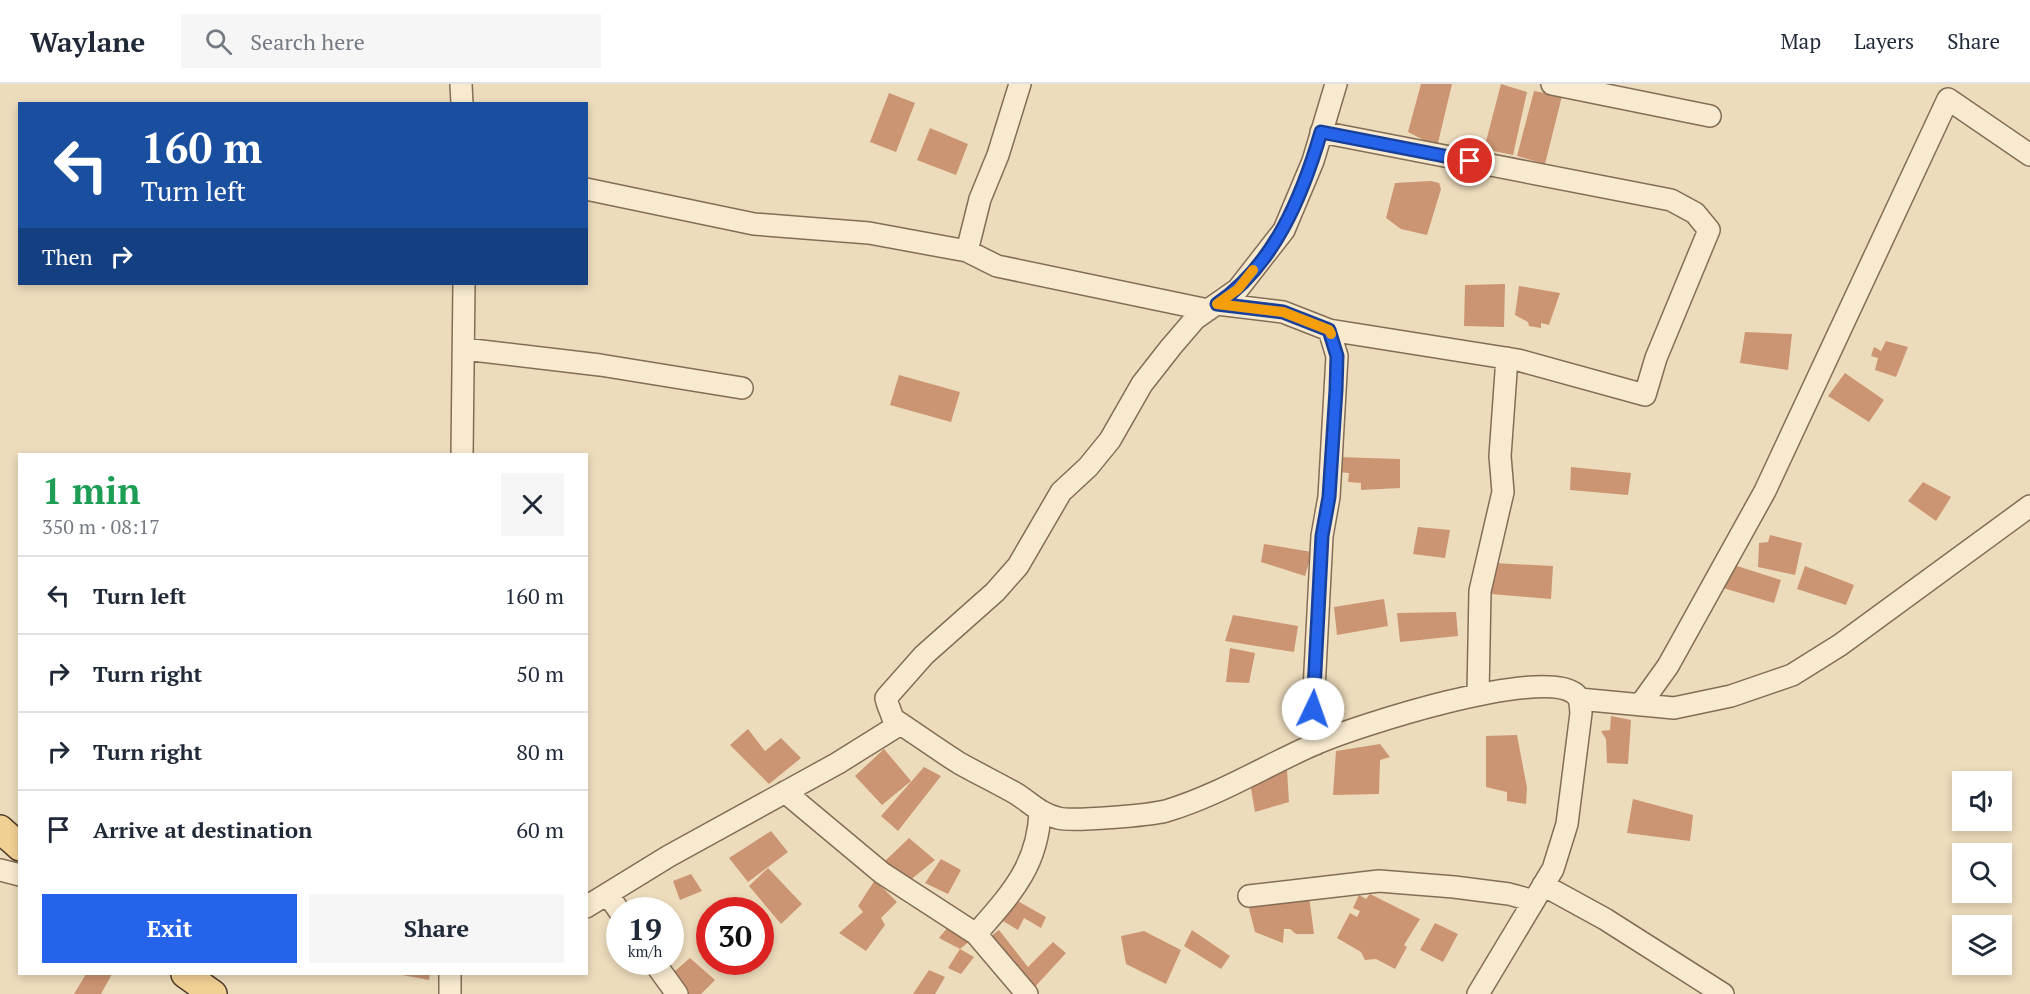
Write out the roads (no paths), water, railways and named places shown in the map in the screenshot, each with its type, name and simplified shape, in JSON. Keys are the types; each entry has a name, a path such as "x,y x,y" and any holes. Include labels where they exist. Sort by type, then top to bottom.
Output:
{"main road":[{"path":"0,829 18,845"},
{"path":"186,975 213,994"}],"street":[{"path":"461,84 462,102"},
{"path":"967,251 980,199 1002,144 1020,84"},
{"path":"1336,84 1313,162 1284,230 1238,289 1195,319 1142,384 1110,441 1089,467 1061,492 1018,566 995,592 924,655 886,698 888,709 895,720 959,763 1020,796 1040,812 1059,819 1163,812 1222,790 1316,744 1384,720 1478,694 1563,687 1580,699 1674,708 1731,696 1792,675 1840,645 2030,506"},
{"path":"1551,84 1710,116"},
{"path":"1641,705 1668,666 1765,491 1948,99 2030,155"},
{"path":"588,189 754,224 869,234 967,251 997,266 1213,307 1283,312 1329,330 1507,358 1645,395 1656,358 1709,230 1695,213 1671,200 1321,132"},
{"path":"462,453 464,285"},
{"path":"1316,744 1313,709 1322,547 1329,497 1337,367 1337,356 1329,330"},
{"path":"464,349 600,365 742,388"},
{"path":"1478,694 1480,591 1503,492 1500,456 1507,358"},
{"path":"1478,994 1553,869 1568,824 1581,713 1580,699"},
{"path":"621,897 669,856 870,744 894,728 895,720"},
{"path":"785,792 882,873 976,934 1028,994"},
{"path":"976,934 1011,894 1026,869 1039,835 1040,812"},
{"path":"0,870 18,874"},
{"path":"1249,896 1335,885 1344,887 1379,881 1509,894 1538,893 1605,919 1723,994"},
{"path":"588,907 606,904"},
{"path":"450,975 450,994"},
{"path":"663,975 677,994"}]}
